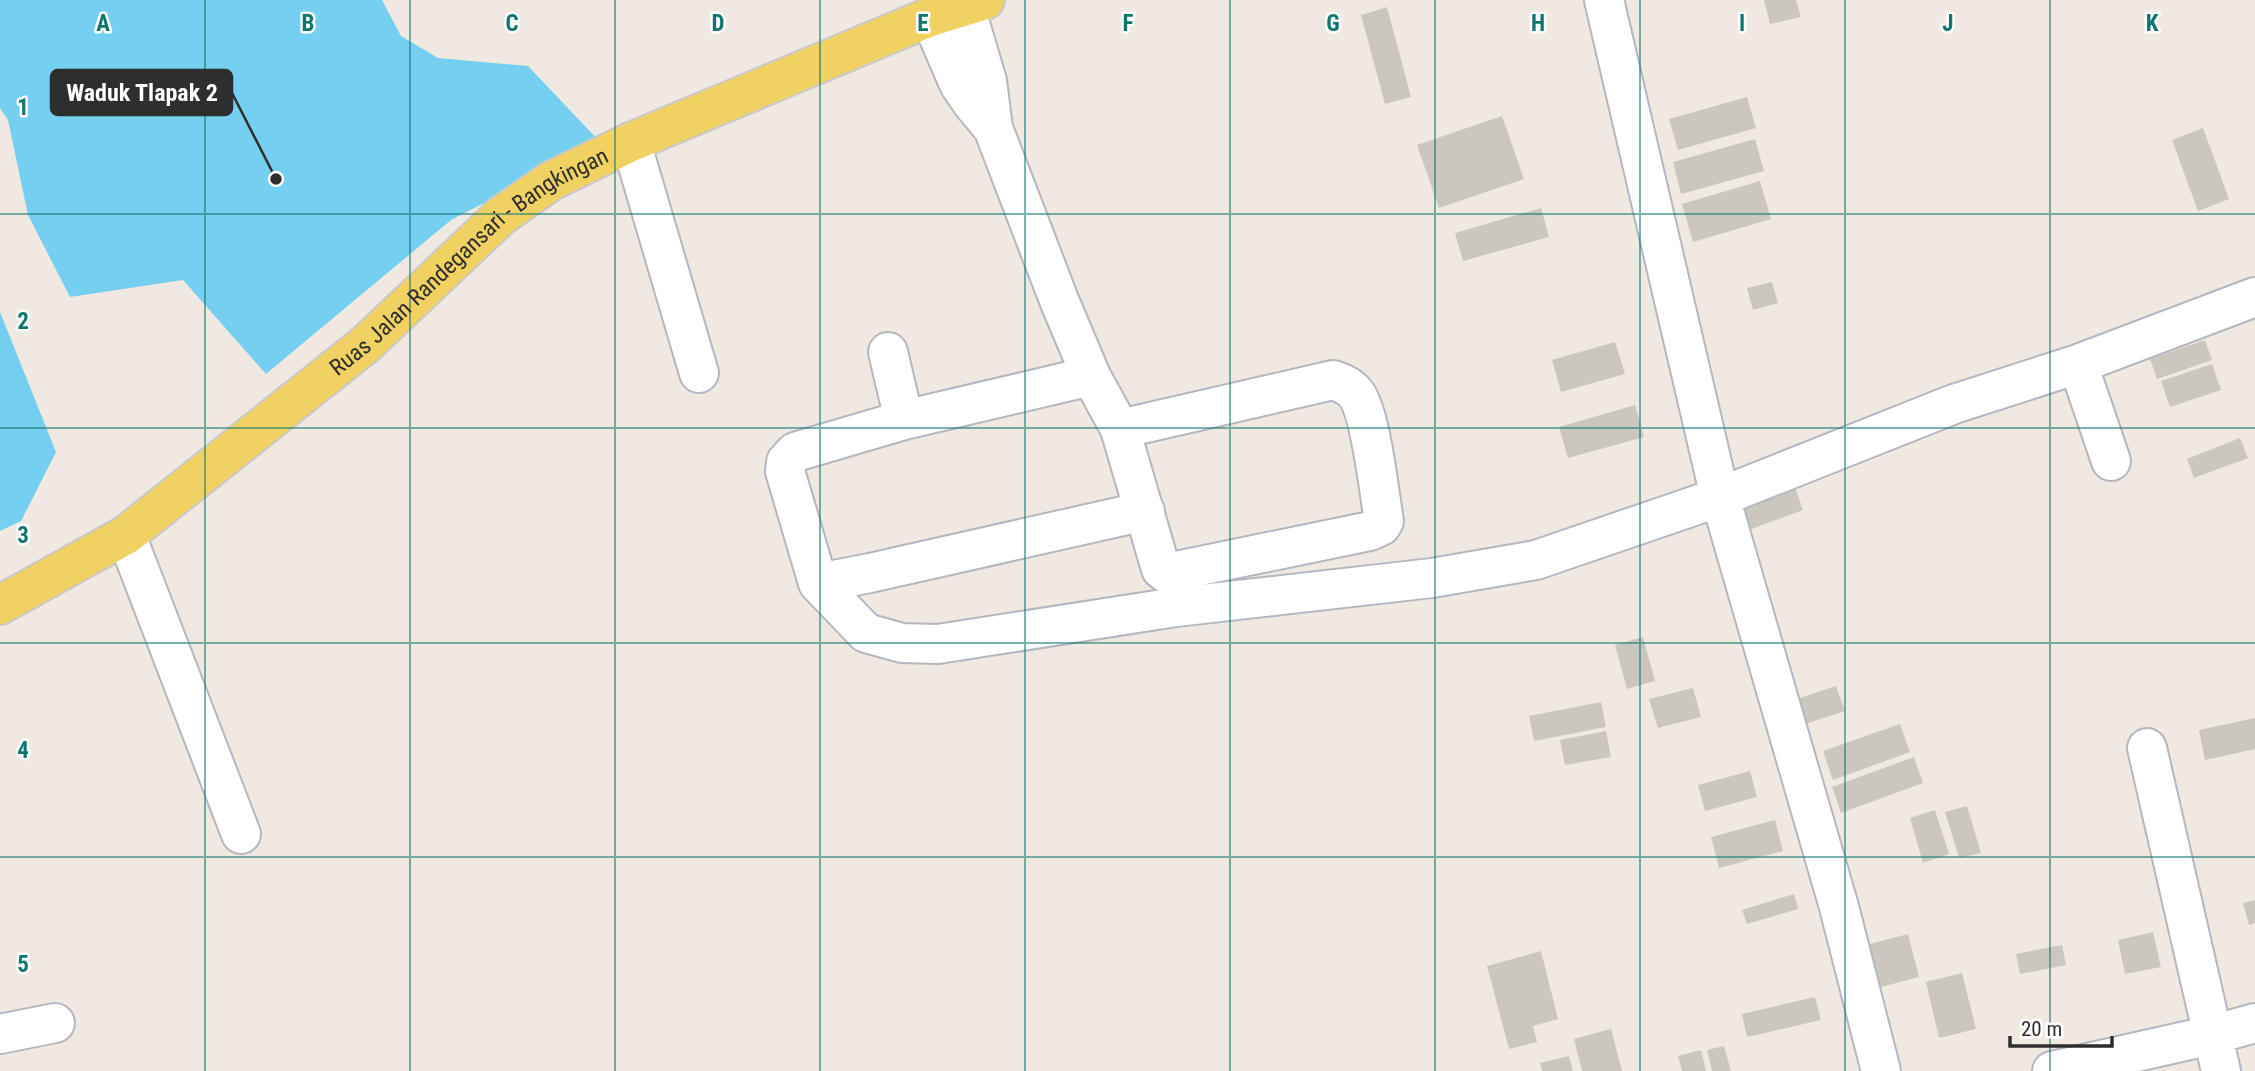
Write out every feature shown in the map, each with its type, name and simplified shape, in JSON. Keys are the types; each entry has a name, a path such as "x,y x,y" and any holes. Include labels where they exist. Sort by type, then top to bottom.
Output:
{"main road":[{"name":"Ruas Jalan Randegansari - Bangkingan","path":"0,605 126,535 366,344 501,216 551,181 632,142 960,8"}],"street":[{"path":"1604,0 1720,497 1835,894 1881,1071"},
{"path":"960,8 959,84 993,128 1091,376 1120,429 1159,563 1171,590"},
{"path":"632,142 699,373"},
{"path":"1171,590 1432,578 1536,560 1720,497 1954,404 2078,364 2255,297"},
{"path":"887,352 904,420"},
{"path":"2078,364 2111,461"},
{"path":"1091,376 904,420 795,453 786,462 785,471 818,583 866,633 902,643 938,644 1171,590 1370,531 1381,526 1384,521 1365,412 1357,395 1347,385 1333,380 1120,429"},
{"path":"818,583 1145,511"},
{"path":"126,535 241,834"},
{"path":"2147,748 2216,1053"},
{"path":"0,1034 55,1023"},
{"path":"2052,1071 2216,1053 2255,1023"}],"water":[{"path":"0,0 382,0 401,36 438,58 528,66 601,143 451,220 266,374 183,280 70,297 28,215 8,120 0,108"},
{"path":"0,312 56,452 21,521 0,531"}],"building":[{"path":"1764,0 1796,0 1801,17 1770,24"},
{"path":"1387,7 1411,97 1385,104 1361,15"},
{"path":"1747,97 1756,128 1678,150 1669,119"},
{"path":"1502,116 1524,179 1439,208 1417,145"},
{"path":"2203,128 2229,199 2198,211 2172,140"},
{"path":"1755,139 1764,171 1681,194 1673,162"},
{"path":"1760,181 1771,219 1693,242 1682,204"},
{"path":"1541,208 1549,237 1463,261 1455,233"},
{"path":"1772,282 1778,303 1753,310 1747,288"},
{"path":"2205,340 2212,360 2157,379 2150,359"},
{"path":"1615,342 1625,374 1561,392 1552,360"},
{"path":"2212,364 2221,390 2170,407 2161,381"},
{"path":"1635,405 1644,437 1568,458 1559,427"},
{"path":"2240,438 2248,458 2194,478 2187,459"},
{"path":"1791,476 1803,510 1743,532 1730,499"},
{"path":"1643,637 1655,681 1627,689 1615,645"},
{"path":"1836,686 1845,711 1802,725 1794,700"},
{"path":"1693,688 1701,717 1658,728 1649,699"},
{"path":"1601,702 1606,727 1534,741 1529,716"},
{"path":"2255,718 2255,749 2205,760 2199,730"},
{"path":"1900,724 1910,752 1833,780 1823,751"},
{"path":"1606,731 1611,757 1565,765 1560,740"},
{"path":"1914,757 1923,783 1841,813 1832,787"},
{"path":"1750,771 1757,797 1705,811 1698,785"},
{"path":"1967,806 1981,853 1959,858 1945,812"},
{"path":"1935,810 1949,854 1923,863 1910,818"},
{"path":"1775,820 1783,851 1719,868 1711,837"},
{"path":"1794,894 1798,909 1747,924 1742,910"},
{"path":"2255,900 2255,923 2249,925 2243,903"},
{"path":"2153,932 2161,967 2125,974 2118,940"},
{"path":"1908,934 1919,977 1866,991 1855,948"},
{"path":"2062,945 2066,965 2020,974 2016,954"},
{"path":"1541,951 1558,1019 1533,1026 1537,1042 1509,1049 1487,966"},
{"path":"1962,973 1976,1029 1939,1038 1926,982"},
{"path":"1815,997 1821,1020 1747,1037 1742,1014"},
{"path":"1611,1029 1622,1071 1582,1071 1574,1039"},
{"path":"1724,1046 1731,1071 1712,1071 1707,1050"},
{"path":"1701,1050 1706,1071 1682,1071 1678,1056"},
{"path":"1569,1056 1573,1071 1542,1071 1540,1063"}],"place":[{"name":"Waduk Tlapak 2","path":"276,179"}]}
